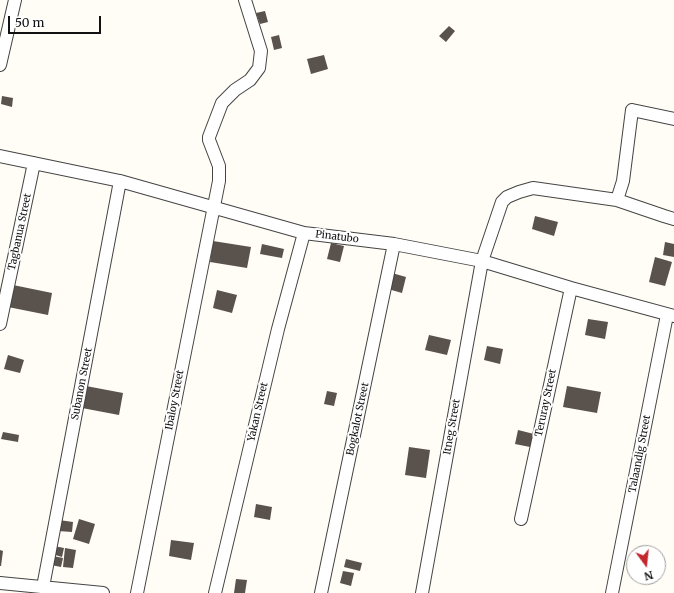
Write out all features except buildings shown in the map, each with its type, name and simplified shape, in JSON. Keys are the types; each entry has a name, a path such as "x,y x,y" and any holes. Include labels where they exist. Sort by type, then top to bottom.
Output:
{"street":[{"path":"0,65 15,0"},
{"name":"Ibaloy Street","path":"137,593 219,181 219,166 209,137 222,103 235,90 250,80 259,68 261,51 245,0"},
{"path":"674,119 632,110 623,181 617,200 674,219"},
{"name":"Pinatubo","path":"0,156 120,181 304,233 394,244 482,261 570,288 670,316"},
{"name":"Tagbanua Street","path":"0,324 34,163"},
{"name":"Subanon Street","path":"43,587 120,181"},
{"name":"Itneg Street","path":"422,593 482,261 502,202 507,196 533,188 617,200"},
{"name":"Yakan Street","path":"215,593 278,329 304,233"},
{"name":"Bogkalot Street","path":"321,593 394,244"},
{"name":"Teruray Street","path":"521,519 570,288"},
{"name":"Talaandig Street","path":"612,593 670,316"},
{"path":"0,583 103,593"}]}
